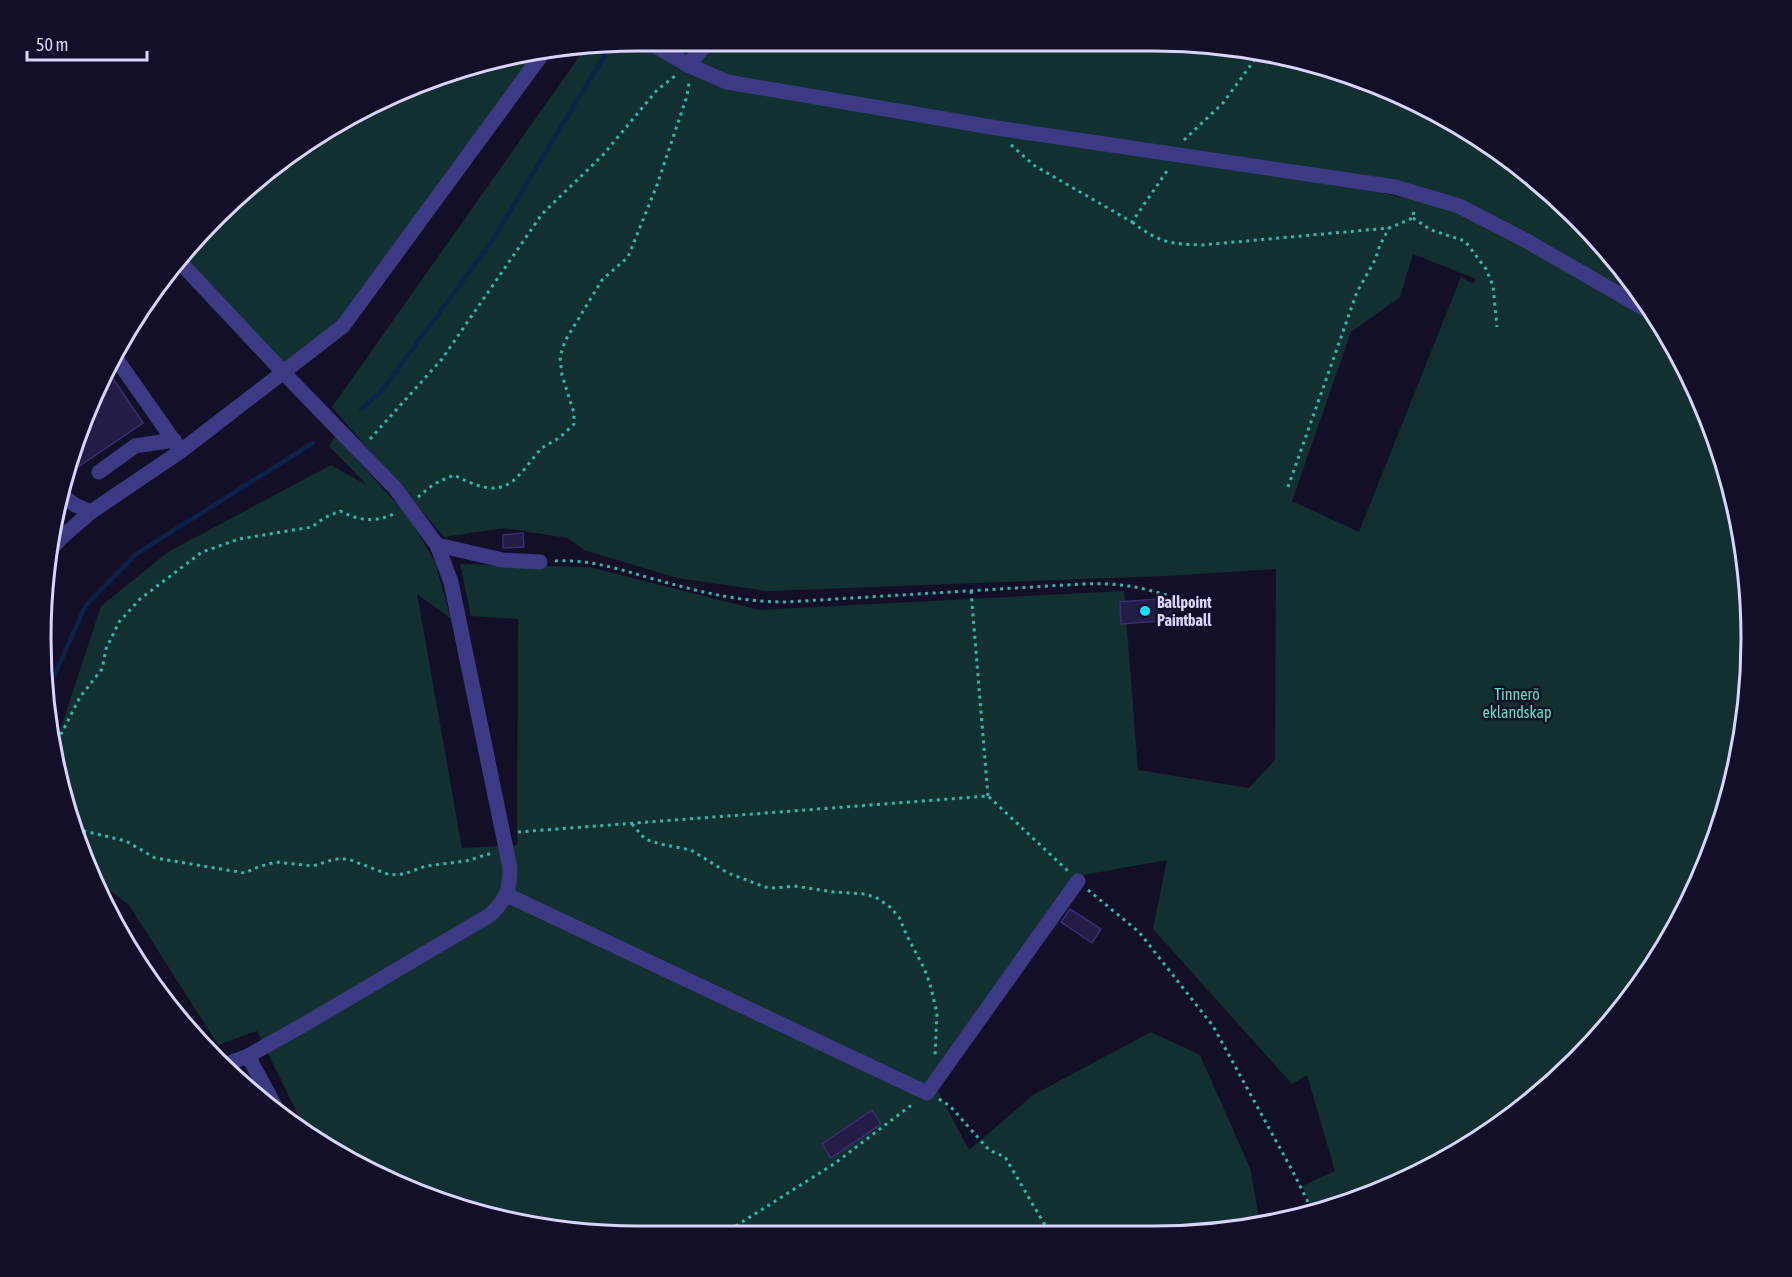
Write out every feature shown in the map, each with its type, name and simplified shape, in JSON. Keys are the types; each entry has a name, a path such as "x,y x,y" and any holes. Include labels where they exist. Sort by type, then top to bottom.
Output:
{"street":[{"path":"665,51 690,66 727,82 997,128 1174,153 1418,192 1459,207 1506,231 1637,304"},
{"path":"690,66 702,51"},
{"path":"60,540 91,512 178,445 283,372 343,326 538,60"},
{"path":"184,266 395,488 437,544 453,591 510,868 507,895 490,915 305,1024 248,1056 232,1062"},
{"path":"120,364 178,445"},
{"path":"99,472 135,446 178,445"},
{"path":"68,500 91,512"},
{"path":"437,544 502,560 540,562"},
{"path":"507,895 927,1093 1078,881"},
{"path":"248,1056 269,1095"}],"path":[{"path":"1132,222 1174,153 1223,103 1255,60"},
{"path":"360,450 386,424 442,359 542,214 603,156 657,90 690,66"},
{"path":"60,737 80,697 102,669 106,649 119,622 140,599 202,552 239,539 312,527 324,518 340,511 366,521 394,515 434,484 454,476 478,487 495,488 506,485 516,478 543,447 561,437 574,424 574,413 562,375 561,357 565,341 602,280 628,257 636,240 687,96 690,66"},
{"path":"997,128 1008,142 1035,166 1161,241 1213,244 1389,228 1413,218"},
{"path":"1413,218 1418,192"},
{"path":"1413,218 1431,230 1465,241 1486,268 1493,286 1497,327"},
{"path":"1288,487 1357,292 1389,228"},
{"path":"540,562 592,563 710,594 759,602 1116,583 1143,587 1173,597"},
{"path":"971,591 988,796 1101,902 1139,932 1213,1026 1309,1205"},
{"path":"83,831 126,841 155,858 244,873 276,862 313,866 335,859 348,859 390,875 489,855 504,840 631,823 988,796"},
{"path":"631,823 645,839 691,850 728,873 765,887 794,886 865,894 890,906 899,917 930,984 937,1013 935,1065"},
{"path":"736,1226 834,1164 927,1093 950,1106 989,1150 1005,1156 1046,1226"}],"green space":[{"name":"Tinnerö eklandskap","path":"638,51 1154,51 1230,56 1306,71 1342,82 1413,112 1480,150 1511,172 1569,223 1595,251 1620,281 1662,345 1696,414 1710,450 1730,524 1736,562 1740,600 1740,677 1730,753 1721,791 1696,863 1662,932 1620,996 1569,1054 1511,1105 1480,1127 1413,1165 1342,1195 1311,1205 1302,1186 1335,1171 1307,1075 1292,1084 1153,929 1167,860 1078,876 933,1082 969,1150 1033,1095 1151,1032 1200,1055 1250,1168 1259,1216 1192,1225 1154,1226 638,1226 562,1221 486,1206 450,1195 379,1165 300,1118 257,1031 218,1045 129,905 108,889 82,827 71,791 59,734 101,606 168,552 331,465 367,485 329,446 335,436 409,517 435,562 451,619 417,594 462,848 517,845 518,619 471,616 460,564 589,567 759,610 1124,591 1138,770 1249,788 1275,760 1276,569 1165,576 767,591 677,578 584,550 568,538 504,528 444,537 332,407 581,54","holes":["1214,167 1413,194 1413,200 1374,191","1413,254 1476,279 1473,284 1461,277 1359,532 1292,501 1351,332 1400,297"]},
{"path":"545,59 498,116 377,287 282,372 181,270 197,251 223,223 281,172 345,130 414,96 450,82 486,71"}],"building":[{"path":"113,378 143,423 77,468 96,414"},
{"path":"523,533 524,547 503,548 503,535"},
{"path":"1170,598 1172,620 1121,624 1120,602"},
{"path":"1070,909 1101,929 1092,943 1061,922"},
{"path":"872,1110 881,1124 831,1158 822,1144"}],"waterway":[{"path":"361,409 381,392 492,241 606,53"},
{"path":"52,679 86,605 136,554 313,443"}],"place":[{"name":"Ballpoint Paintball","path":"1145,611"}]}
